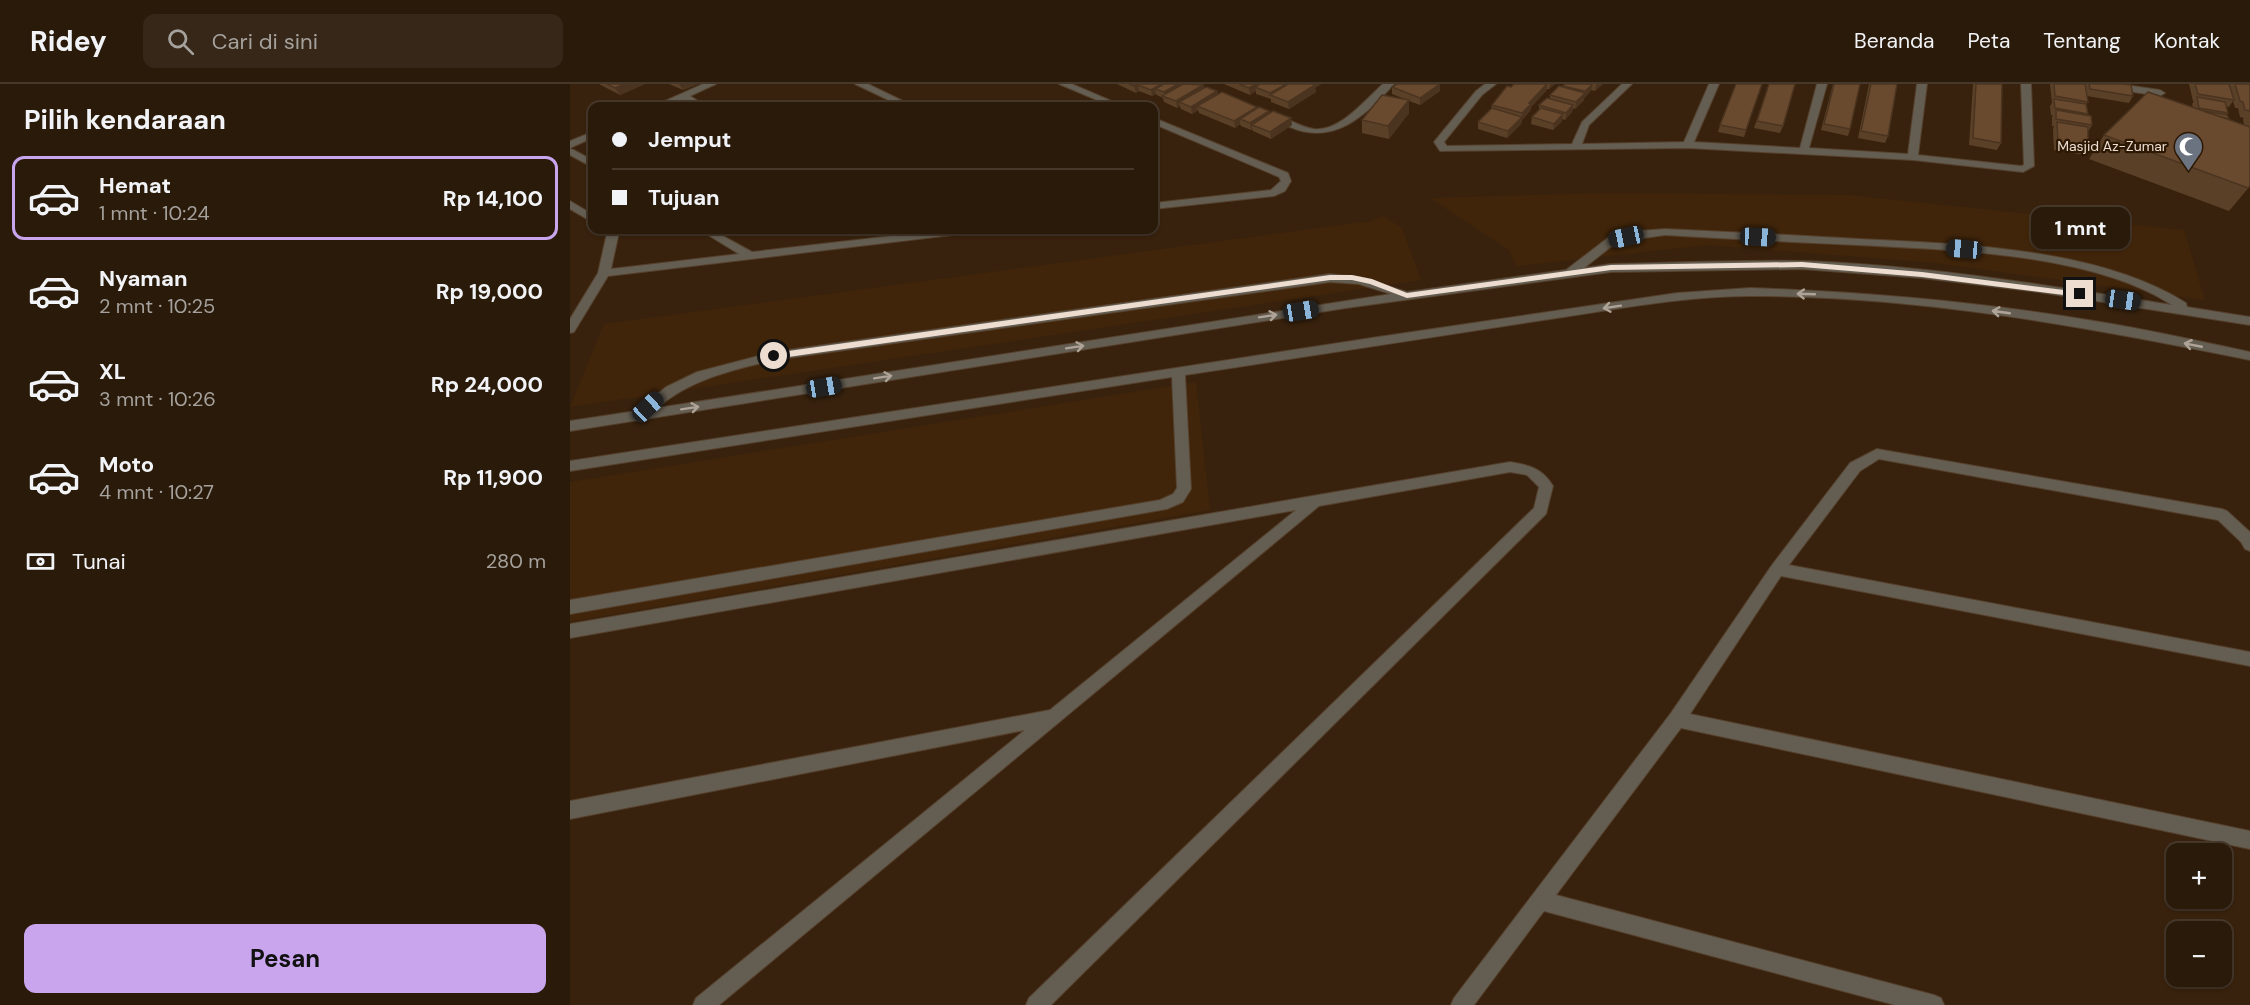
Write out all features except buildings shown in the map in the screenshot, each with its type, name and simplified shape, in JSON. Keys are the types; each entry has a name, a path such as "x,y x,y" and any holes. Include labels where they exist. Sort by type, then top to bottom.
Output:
{"street":[{"path":"668,102 711,84"},
{"path":"860,84 899,102"},
{"path":"1064,84 1108,102"},
{"path":"1266,113 1308,130 1328,130 1344,122 1389,84"},
{"path":"1491,84 1472,102 1440,145 1450,150 1688,144 1913,157 2023,169 2029,166 2026,84"},
{"path":"1576,146 1585,124 1627,84"},
{"path":"1688,144 1714,84"},
{"path":"1804,150 1822,84"},
{"path":"1913,157 1922,84"},
{"path":"2100,84 2160,88 2163,104"},
{"path":"682,96 694,102"},
{"path":"1158,123 1284,175 1286,181 1281,189 1274,193 1158,206"},
{"path":"570,145 588,137"},
{"path":"570,151 588,162"},
{"path":"570,204 588,216"},
{"path":"1569,274 1613,239 1638,234 1665,232 1918,245 2009,254 2086,267 2126,277 2157,290 2187,310"},
{"path":"570,329 604,273 613,234"},
{"path":"712,234 751,256"},
{"path":"604,273 923,234"},
{"path":"570,426 1407,296 1611,268 1802,264 1957,278 2250,321"},
{"path":"639,416 657,398 677,385 706,372 774,356 1330,278 1352,278 1372,282 1407,296"},
{"path":"570,466 1677,297 1750,292 1819,294 1953,305 2095,325 2250,356"},
{"path":"570,607 1162,505 1178,498 1185,489 1179,372"},
{"path":"1461,1005 1542,901 1677,719 1777,569 1855,466 1877,454 2223,515 2247,538 2250,545"},
{"path":"570,631 1316,503 1510,467 1531,471 1546,486 1541,510 1036,1005"},
{"path":"702,1004 1316,503"},
{"path":"1777,569 2250,659"},
{"path":"570,810 1055,716"},
{"path":"1677,719 2250,840"},
{"path":"1542,901 1911,1002 1934,1005"}],"shaded area":[{"path":"1609,193 1848,195 2184,230 2205,300 1936,263 1708,245 1516,266 1509,250 1430,198"},
{"path":"1384,216 1402,228 1421,280 570,407 604,324 1371,221"},
{"path":"1196,382 1210,510 570,622 570,482"}],"place":[{"name":"Masjid Az-Zumar","path":"2188,172"}],"route":[{"path":"774,356 1330,278 1352,278 1372,282 1407,296 1611,268 1802,264 1922,274 2080,294"}]}
